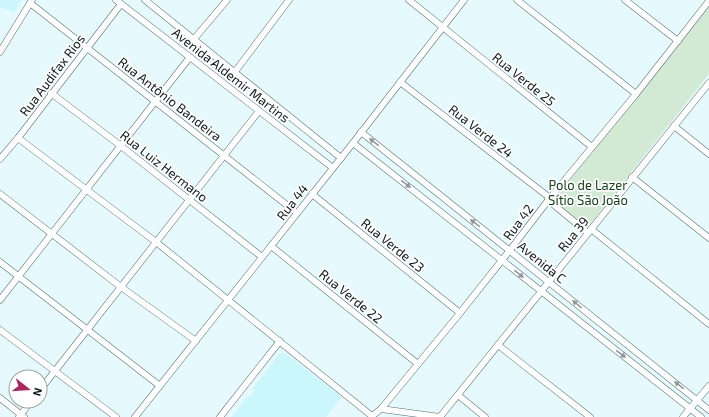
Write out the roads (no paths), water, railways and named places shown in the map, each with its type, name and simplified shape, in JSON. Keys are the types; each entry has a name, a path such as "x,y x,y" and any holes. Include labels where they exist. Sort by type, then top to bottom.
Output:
{"street":[{"path":"145,0 341,158"},
{"path":"194,39 227,0"},
{"path":"234,73 289,0"},
{"name":"Rua Verde 25","path":"409,0 592,147"},
{"name":"Rua 44","path":"135,417 341,158 464,0"},
{"path":"517,0 636,94"},
{"path":"625,0 678,41"},
{"name":"Rua 42","path":"373,416 381,409 460,313 549,199 636,94 709,1"},
{"path":"0,52 31,2"},
{"name":"Rua Antônio Bandeira","path":"31,2 297,213"},
{"name":"Rua Audifax Rios","path":"0,159 18,138 118,2"},
{"name":"Avenida Aldemir Martins","path":"118,2 332,168"},
{"path":"0,300 190,57"},
{"name":"Rua Verde 24","path":"400,82 709,324"},
{"name":"Rua 39","path":"440,417 709,83"},
{"name":"Rua Luiz Hermano","path":"51,93 262,257"},
{"path":"48,380 259,111"},
{"path":"674,126 709,154"},
{"name":"Avenida C","path":"361,132 709,410"},
{"path":"18,138 156,242 227,301 280,341 373,416"},
{"name":"Avenida C","path":"353,142 701,417"},
{"path":"632,177 709,238"},
{"path":"0,194 121,287 196,341"},
{"name":"Rua Verde 23","path":"312,194 460,313"},
{"name":"Rua Verde 22","path":"271,246 418,364"},
{"path":"0,262 160,386"},
{"path":"0,330 116,417"},
{"path":"220,417 280,341"},
{"path":"498,345 590,417"},
{"path":"683,417 698,401 709,386"},
{"path":"458,395 485,417"},
{"path":"0,398 21,416"},
{"path":"381,409 402,414 440,417"}],"park label":[{"name":"Polo de Lazer Sítio São João","path":"588,192"}]}
